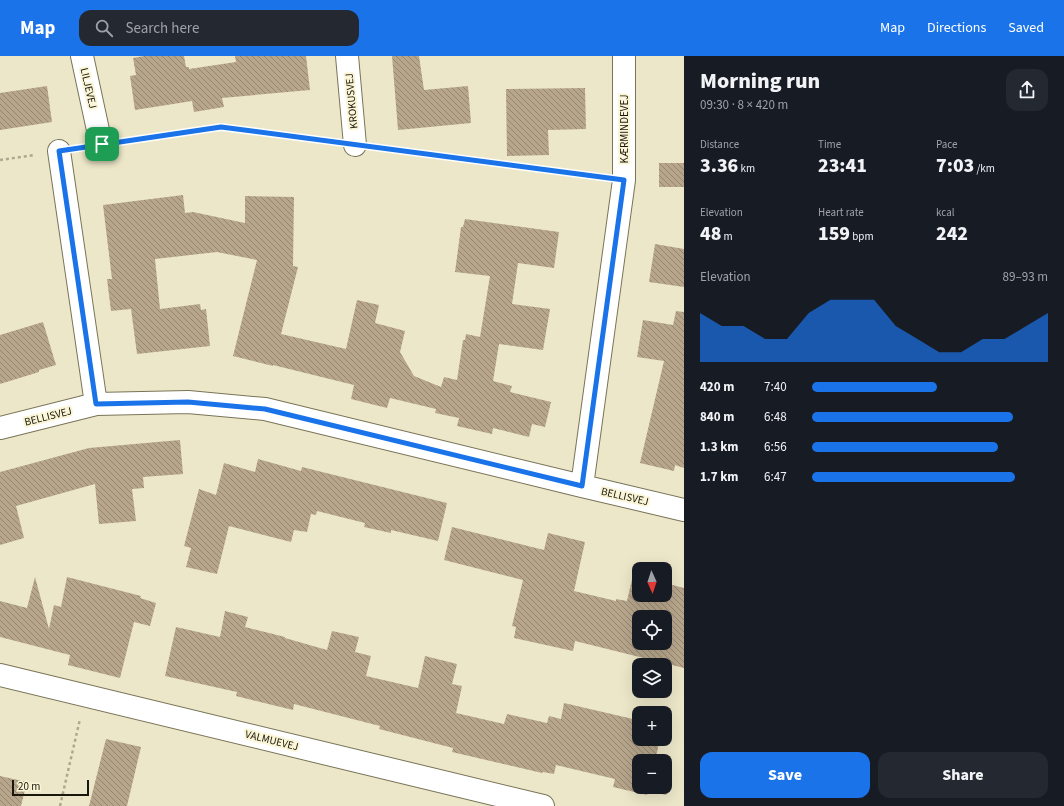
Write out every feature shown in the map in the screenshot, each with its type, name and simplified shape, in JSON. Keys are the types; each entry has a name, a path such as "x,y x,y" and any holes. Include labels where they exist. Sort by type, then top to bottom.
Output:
{"street":[{"name":"LILJEVEJ","path":"82,56 102,144"},
{"name":"KROKUSVEJ","path":"347,56 355,145"},
{"name":"KÆRMINDEVEJ","path":"582,486 624,180 624,56"},
{"path":"59,151 96,404"},
{"name":"BELLISVEJ","path":"0,428 96,404 188,402 265,409 684,510"},
{"name":"VALMUEVEJ","path":"0,675 543,806"}],"path":[{"path":"102,144 221,127 624,180"},
{"path":"0,160 59,151"},
{"path":"60,806 86,695"}],"building":[{"path":"144,56 184,56 186,67 189,67 189,69 236,62 235,56 306,56 310,90 222,98 224,107 194,112 192,101 135,110 130,76 136,75 133,58"},
{"path":"392,56 419,56 424,90 468,86 471,123 398,130"},
{"path":"47,86 52,122 0,130 0,93"},
{"path":"585,88 586,129 548,130 549,155 507,156 506,89"},
{"path":"659,163 684,163 684,187 659,187"},
{"path":"183,195 185,213 193,212 245,223 245,196 294,197 293,266 298,267 281,334 346,349 357,300 379,305 375,323 405,331 400,352 414,376 441,387 444,377 457,380 463,340 465,340 466,334 480,337 490,276 455,272 461,227 463,227 465,219 559,232 554,268 518,263 512,304 550,309 543,350 499,344 493,381 512,386 510,392 551,402 545,427 532,424 529,437 493,428 492,434 457,426 459,418 435,413 436,409 390,398 387,408 351,399 354,385 233,356 257,260 217,252 155,259 160,309 200,304 201,310 206,309 210,346 137,354 131,309 111,311 107,279 112,279 103,205"},
{"path":"655,244 684,249 684,287 649,282"},
{"path":"676,311 684,312 684,468 675,465 674,471 640,463 664,361 637,357 643,320 673,325"},
{"path":"43,322 56,365 0,384 0,335"},
{"path":"180,440 183,474 143,477 144,488 132,489 136,521 99,524 95,484 16,506 24,538 0,545 0,472 89,448"},
{"path":"258,459 301,471 302,467 447,503 438,541 391,530 391,533 364,527 365,523 317,511 316,515 311,514 307,532 294,530 291,542 229,526 217,574 186,567 191,548 184,546 199,489 216,495 224,463 255,472"},
{"path":"452,527 544,550 548,533 585,542 574,591 616,601 616,599 627,601 632,579 632,602 672,602 672,585 684,588 684,668 672,665 672,658 644,658 575,641 573,651 514,638 516,627 512,626 523,580 444,560"},
{"path":"35,577 49,629 54,605 61,607 67,577 141,596 140,598 156,603 150,626 134,622 120,678 68,665 70,655 0,637 0,601 27,608"},
{"path":"225,611 248,617 245,627 327,650 332,631 359,637 355,652 371,656 366,676 418,688 425,656 457,664 452,684 462,686 456,713 504,724 507,714 547,723 549,716 561,719 564,703 632,719 632,746 658,746 657,754 632,754 632,791 613,787 615,779 556,765 554,774 542,773 452,752 453,748 379,729 380,726 294,704 293,710 236,696 237,692 165,676 176,627 220,637"},
{"path":"106,739 141,747 127,806 89,806"},
{"path":"0,776 27,782 21,806 0,806"}],"route":[{"path":"221,127 624,180 582,486 265,409 188,402 96,404 59,151 102,144 221,127"}]}
